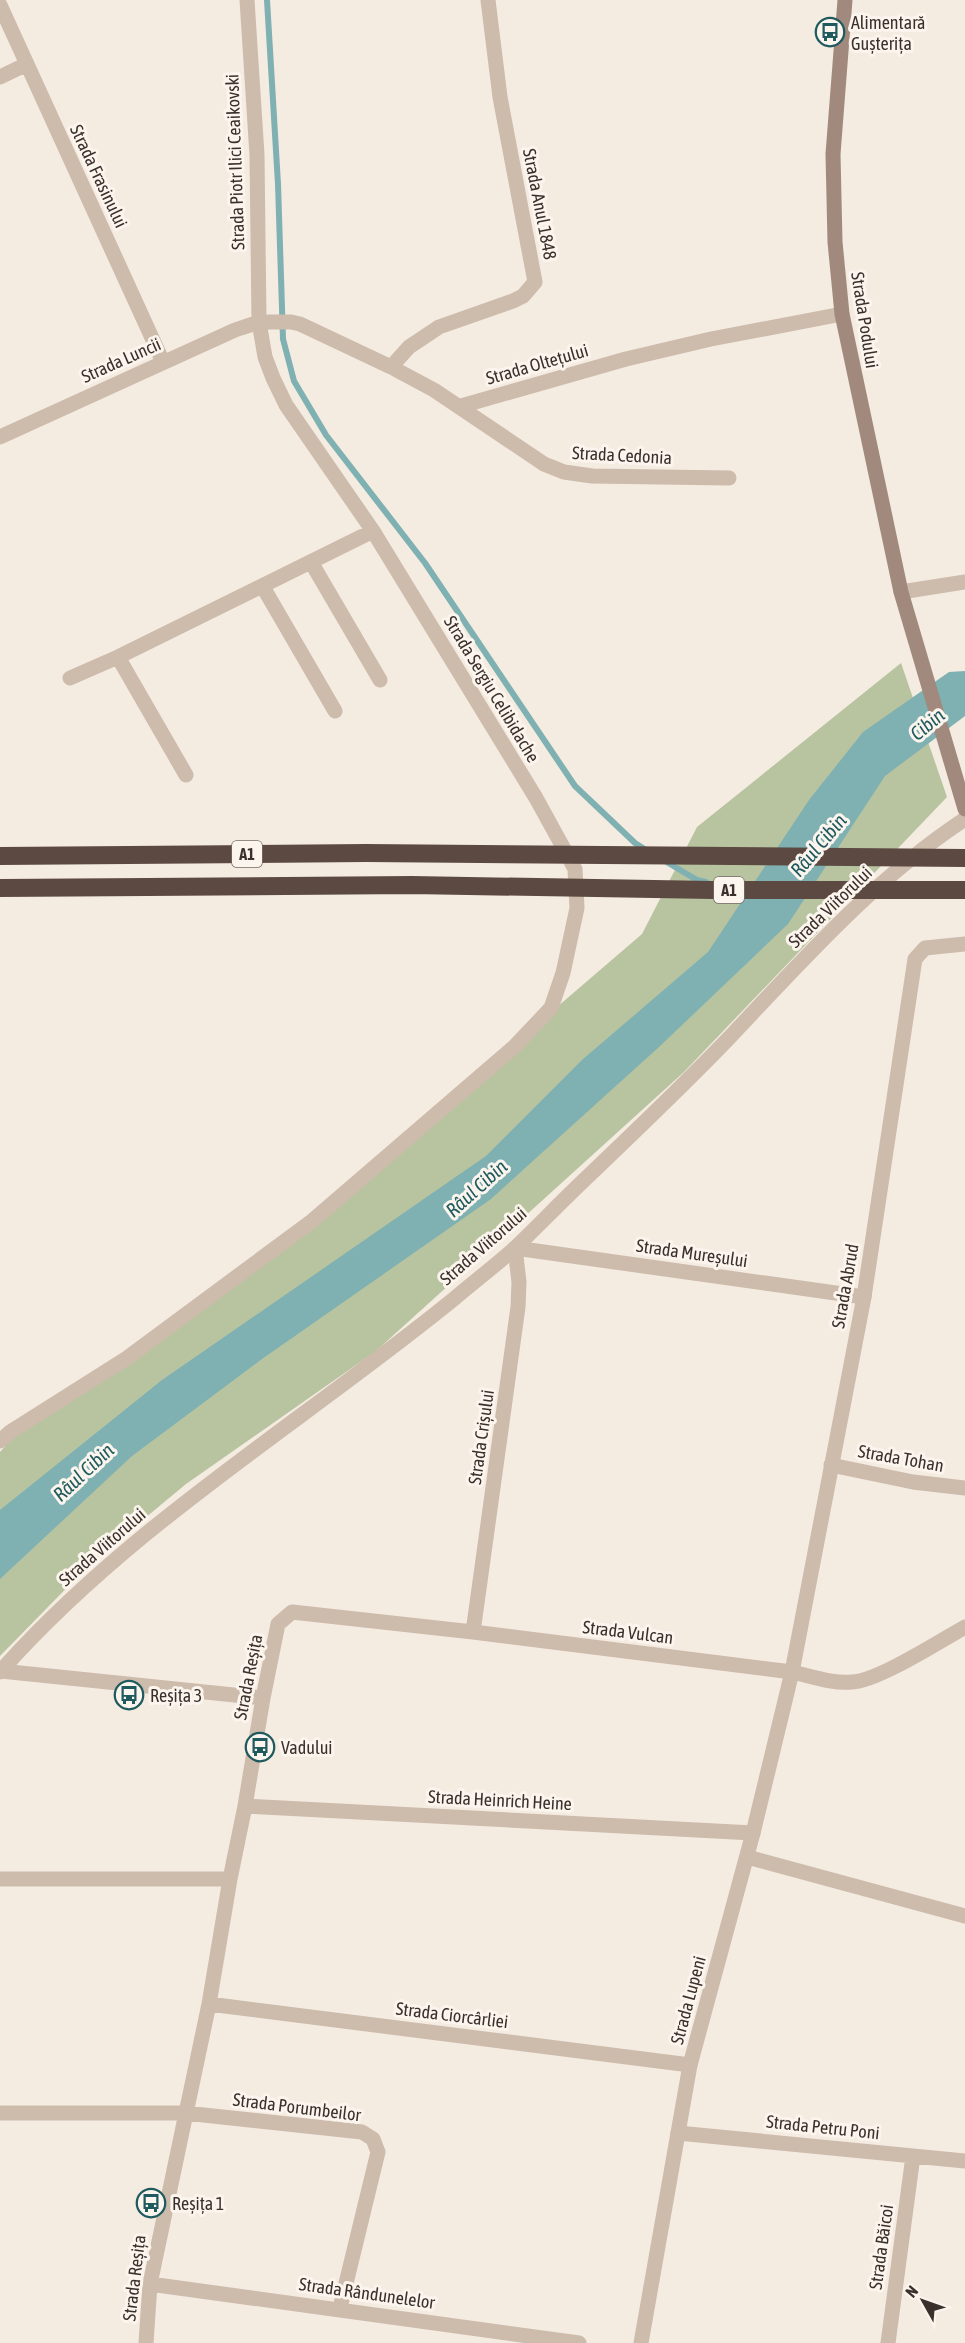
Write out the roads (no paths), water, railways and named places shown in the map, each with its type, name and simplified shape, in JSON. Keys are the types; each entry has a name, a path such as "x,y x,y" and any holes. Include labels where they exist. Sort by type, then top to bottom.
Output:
{"highway":[{"name":"A1","path":"0,856 494,854 965,858"},
{"name":"A1","path":"0,888 493,886 712,890 965,890"}],"main road":[{"name":"Strada Podului","path":"845,0 833,154 835,242 842,314 901,592 963,802"}],"street":[{"name":"Strada Piotr Ilici Ceaikovski","path":"247,0 265,322"},
{"name":"Strada Anul 1848","path":"392,367 409,347 439,327 513,301 523,296 535,282 500,97 488,0"},
{"name":"Strada Frasinului","path":"0,5 163,362"},
{"path":"0,77 27,64"},
{"name":"Strada Oltețului","path":"461,406 626,358 842,314"},
{"path":"265,322 300,324 392,367 461,406"},
{"name":"Strada Luncii","path":"0,436 235,330 265,322"},
{"name":"Strada Sergiu Celibidache","path":"0,1441 10,1432 127,1358 312,1221 515,1046 551,1008 563,973 577,908 575,869 536,798 373,531 286,405 265,357 265,322"},
{"name":"Strada Cedonia","path":"461,406 544,464 564,472 592,476 729,478"},
{"path":"70,678 263,587 373,531"},
{"path":"311,562 380,680"},
{"path":"901,592 965,582"},
{"path":"263,587 335,711"},
{"path":"118,657 186,775"},
{"name":"Strada Viitorului","path":"1,1672 65,1605 125,1551 193,1497 395,1347 515,1248 688,1080 840,921 925,845 965,819"},
{"name":"Strada Abrud","path":"792,1672 864,1297 915,959 925,948 933,945 965,944"},
{"name":"Strada Mureșului","path":"515,1248 864,1297"},
{"name":"Strada Crișului","path":"473,1632 518,1307 519,1282 515,1248"},
{"name":"Strada Tohan","path":"831,1465 913,1482 965,1488"},
{"name":"Strada Vulcan","path":"278,1624 292,1612 792,1672 839,1682 854,1682 872,1678 965,1627"},
{"name":"Strada Reșița","path":"147,2343 150,2284 209,2004 278,1624"},
{"path":"1,1672 263,1698"},
{"name":"Strada Lupeni","path":"641,2343 690,2066 747,1857 792,1672"},
{"name":"Strada Heinrich Heine","path":"245,1806 753,1833"},
{"path":"747,1857 965,1916"},
{"path":"0,1879 230,1879"},
{"name":"Strada Ciorcârliei","path":"209,2004 690,2066"},
{"path":"0,2112 185,2113"},
{"name":"Strada Porumbeilor","path":"185,2113 362,2132 373,2139 378,2152 340,2308"},
{"name":"Strada Petru Poni","path":"678,2133 965,2161"},
{"name":"Strada Băicoi","path":"888,2343 913,2156"},
{"name":"Strada Rândunelelor","path":"150,2284 340,2308 579,2343"}],"water":[{"path":"965,671 965,716 885,776 788,924 659,1047 491,1199 262,1359 132,1456 0,1579 0,1510 162,1380 486,1156 582,1060 708,952 809,800 863,732 949,672"}],"waterway":[{"path":"267,0 278,184 283,339 294,381 326,435 425,563 575,786 635,843 646,850"},
{"path":"665,861 697,880 706,882"}],"place":[{"name":"Alimentară Gușterița","path":"830,32"},
{"name":"Reșița 3","path":"129,1695"},
{"name":"Vadului","path":"260,1747"},
{"name":"Reșița 1","path":"151,2203"}],"water label":[{"name":"Cibin","path":"927,724"},
{"name":"Râul Cibin","path":"818,845"},
{"name":"Râul Cibin","path":"476,1188"},
{"name":"Râul Cibin","path":"83,1472"}]}
